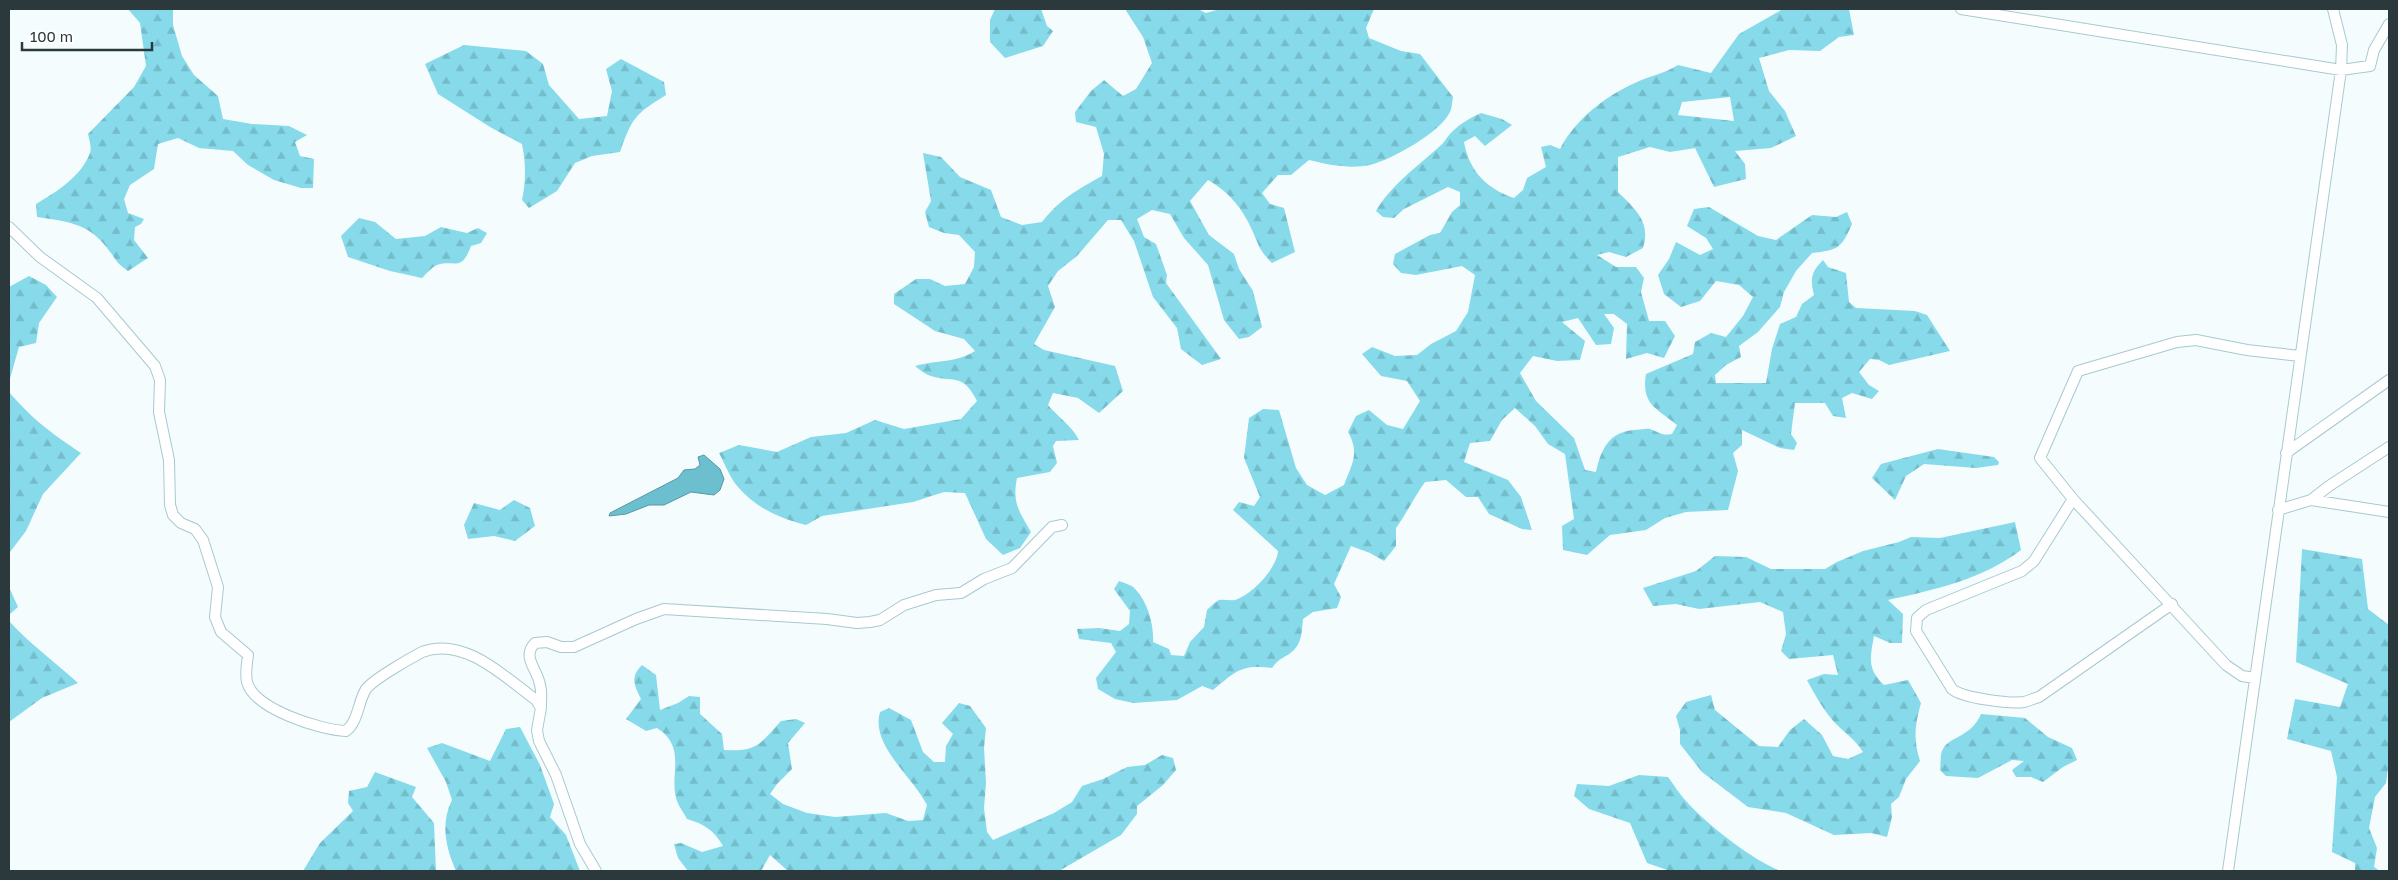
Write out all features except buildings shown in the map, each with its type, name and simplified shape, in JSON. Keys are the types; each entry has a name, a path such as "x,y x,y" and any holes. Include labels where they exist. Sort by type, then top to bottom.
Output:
{"street":[{"path":"1961,9 2341,70 2370,66 2374,50 2389,24"},
{"path":"2228,871 2341,70 2342,45 2333,9"},
{"path":"9,227 40,257 97,298 155,366 160,380 159,412 169,460 170,505 173,515 181,523 195,529 203,540 218,587 215,617 221,632 248,655 247,682 257,699 306,724 346,731 351,727 358,706 370,684 422,652 431,649 450,649 485,663 536,700 541,708"},
{"path":"2254,678 2242,676 2226,665 2172,604 2073,499 2040,458 2078,370 2177,342 2196,340 2247,350 2300,356"},
{"path":"2286,453 2389,380"},
{"path":"2278,510 2311,500 2389,447"},
{"path":"2073,499 2034,560 2022,571 1926,610 1918,618 1916,631 1952,689 1958,694 1967,697 2024,702 2039,697 2172,604"},
{"path":"2311,500 2389,512"},
{"path":"596,871 580,844 556,775 539,741 537,730 541,708 540,684 529,658 529,651 535,643 547,642 561,647 574,647 636,619 664,609 827,619 857,623 880,620 904,605 936,595 961,593 984,579 1012,568 1052,527 1062,525"}],"green space":[{"path":"128,9 173,9 173,25 182,56 194,75 218,96 223,119 252,124 289,126 307,135 295,142 300,156 314,159 313,188 301,188 274,180 248,165 233,151 199,148 178,138 158,144 154,169 130,185 124,199 128,213 144,219 141,224 135,227 134,240 148,258 128,271 100,240 84,228 67,222 37,217 36,204 60,189 81,169 91,151 88,134 134,87 146,66 140,23"},
{"path":"995,9 1041,9 1047,26 1053,31 1043,46 1005,58 990,42 990,20"},
{"path":"1125,9 1198,9 1206,13 1220,9 1374,9 1366,28 1369,38 1401,51 1420,54 1453,97 1451,110 1445,120 1426,136 1402,151 1379,162 1362,166 1347,166 1309,160 1291,175 1278,175 1262,193 1270,204 1284,208 1295,252 1272,263 1262,251 1239,208 1228,195 1208,180 1190,201 1209,235 1234,254 1239,269 1253,291 1262,327 1249,337 1239,339 1224,320 1208,265 1184,238 1170,214 1152,210 1137,219 1144,237 1156,244 1167,275 1166,283 1221,359 1202,365 1181,349 1177,328 1153,297 1134,241 1121,220 1108,220 1077,256 1058,271 1048,286 1055,307 1034,344 1044,350 1115,366 1123,391 1099,413 1078,398 1053,393 1048,405 1069,426 1079,440 1056,441 1053,446 1057,463 1050,472 1017,478 1016,501 1031,532 1020,548 1003,555 986,539 965,493 944,492 913,502 822,516 806,525 769,512 745,495 730,475 719,453 739,445 777,452 811,437 846,433 875,420 904,429 961,419 977,401 967,386 961,382 928,375 915,366 961,358 975,351 964,339 935,331 894,304 894,294 916,279 930,279 945,286 965,284 974,267 975,252 959,235 944,233 929,227 925,212 931,201 923,153 941,157 960,177 991,190 1001,217 1022,225 1042,222 1062,201 1102,176 1104,154 1096,127 1076,122 1075,112 1091,91 1104,80 1123,96 1136,89 1152,63 1143,37"},
{"path":"1783,9 1849,9 1854,35 1839,37 1820,51 1789,50 1759,58 1769,91 1785,111 1796,136 1771,148 1735,151 1745,164 1746,179 1714,187 1695,148 1670,152 1650,147 1618,157 1618,192 1640,217 1645,231 1645,239 1643,248 1626,257 1609,252 1597,255 1616,267 1636,267 1644,278 1641,292 1649,321 1665,321 1675,336 1664,358 1647,353 1626,359 1627,324 1614,314 1604,314 1614,328 1611,344 1596,345 1578,318 1562,322 1585,341 1580,360 1557,361 1533,356 1520,373 1536,401 1574,438 1585,470 1596,472 1608,443 1612,438 1625,431 1650,429 1663,434 1672,434 1677,425 1657,410 1648,399 1645,384 1646,374 1693,354 1695,342 1711,333 1726,337 1743,316 1753,297 1739,285 1716,281 1700,301 1681,307 1664,294 1658,275 1669,259 1676,242 1700,255 1713,249 1706,238 1687,226 1694,209 1709,207 1758,236 1776,240 1812,215 1836,217 1847,212 1852,224 1845,239 1838,247 1828,251 1812,253 1796,271 1784,292 1780,307 1758,332 1739,346 1741,357 1726,365 1715,375 1716,383 1766,383 1772,349 1780,324 1796,317 1802,304 1814,295 1812,276 1823,260 1828,267 1846,273 1849,302 1856,308 1915,311 1927,315 1950,351 1889,365 1879,360 1870,359 1859,372 1869,385 1879,391 1872,399 1852,393 1842,398 1846,418 1833,416 1825,403 1795,403 1791,434 1797,443 1794,450 1780,448 1742,430 1742,445 1733,453 1738,471 1728,510 1686,512 1665,518 1646,530 1610,535 1587,555 1563,550 1562,526 1574,519 1565,454 1548,444 1535,426 1515,408 1502,420 1490,441 1470,443 1464,462 1508,480 1521,497 1532,530 1522,529 1489,514 1478,497 1466,497 1446,480 1425,482 1396,528 1396,546 1384,561 1351,546 1334,584 1341,597 1337,608 1313,612 1303,619 1301,636 1297,647 1272,668 1253,667 1240,670 1213,690 1202,686 1177,700 1133,703 1115,699 1098,689 1096,678 1116,652 1111,643 1079,639 1077,629 1099,628 1120,631 1129,624 1130,611 1114,589 1119,581 1135,588 1144,601 1151,622 1153,642 1169,649 1171,655 1184,656 1190,642 1204,627 1207,610 1219,600 1235,600 1249,593 1268,573 1277,558 1278,551 1233,510 1239,502 1254,506 1260,497 1244,458 1249,418 1263,409 1279,410 1296,468 1307,485 1325,495 1344,485 1350,471 1354,458 1354,446 1348,432 1356,416 1369,410 1387,425 1403,429 1420,401 1407,381 1381,376 1362,354 1372,347 1395,356 1417,355 1431,344 1456,331 1468,312 1475,275 1462,266 1416,275 1401,273 1393,264 1395,254 1430,235 1440,233 1452,212 1460,205 1460,192 1448,187 1404,209 1394,218 1383,217 1376,211 1397,184 1441,145 1457,127 1481,113 1502,119 1512,125 1485,146 1475,136 1464,142 1466,152 1470,162 1481,178 1496,190 1514,198 1523,190 1527,178 1546,167 1541,147 1550,145 1560,149 1566,138 1582,119 1602,102 1624,88 1678,65 1711,73 1739,34","holes":["1730,97 1734,121 1678,115 1682,102"]},
{"path":"464,45 526,51 543,64 549,85 579,119 607,116 612,91 606,69 621,59 664,82 666,95 647,107 636,118 628,131 620,152 592,156 575,163 557,191 529,208 522,200 525,172 522,144 490,127 438,94 425,64"},
{"path":"359,218 375,222 396,239 425,236 441,227 467,233 478,228 487,233 481,243 471,246 464,260 457,263 437,265 422,278 390,271 348,257 341,236"},
{"path":"29,276 46,285 57,297 39,323 36,343 19,347 9,382 9,287"},
{"path":"9,392 43,426 81,453 43,494 26,531 10,552 9,587"},
{"path":"1938,449 1994,457 1999,462 1998,465 1976,468 1924,464 1906,476 1895,500 1872,478 1881,464"},
{"path":"514,500 530,508 535,526 515,541 494,536 468,539 464,525 474,503 500,510"},
{"path":"2015,522 2021,550 2006,560 1991,569 1958,582 1888,600 1903,614 1902,643 1890,643 1874,636 1871,657 1872,668 1884,685 1908,680 1921,703 1916,732 1916,746 1920,761 1906,779 1899,797 1891,804 1892,817 1887,837 1871,833 1834,835 1786,813 1748,807 1702,772 1680,744 1680,730 1676,716 1686,702 1711,695 1715,710 1759,746 1778,747 1790,730 1804,719 1822,735 1833,756 1848,759 1863,752 1831,718 1807,680 1824,674 1838,675 1833,655 1789,659 1781,651 1786,634 1783,612 1760,602 1699,609 1676,604 1653,606 1643,588 1696,571 1715,556 1746,557 1771,569 1825,569 1863,551 1911,537 1940,538"},
{"path":"2302,549 2362,559 2368,609 2389,625 2389,761 2386,783 2375,797 2369,828 2377,848 2374,867 2380,871 2355,871 2355,863 2332,852 2337,777 2331,751 2287,739 2295,699 2340,707 2348,684 2296,662"},
{"path":"9,587 18,607 9,615"},
{"path":"9,621 78,683 42,698 9,722"},
{"path":"642,665 656,675 660,710 678,703 689,696 700,697 700,714 722,734 724,750 744,750 757,745 781,721 796,719 805,723 788,743 792,769 770,794 783,804 807,813 835,817 886,813 908,821 923,820 927,805 921,794 894,760 881,737 880,712 889,708 911,720 923,752 934,762 945,762 946,746 953,734 942,723 959,703 970,706 986,728 984,808 987,832 993,840 1054,813 1072,802 1082,786 1103,779 1127,767 1145,765 1162,755 1173,758 1176,770 1163,785 1137,806 1137,814 1121,835 1059,871 788,871 770,855 761,871 688,871 678,858 674,844 681,843 702,852 723,846 708,828 687,819 679,806 674,781 675,753 672,744 666,736 657,728 646,731 626,719 641,699 634,681 638,669"},
{"path":"1981,714 2025,718 2048,737 2072,748 2077,760 2063,767 2043,782 2031,777 2016,777 2012,770 2024,761 2012,760 1978,778 1946,776 1940,770 1942,751 1949,742 1972,728"},
{"path":"520,727 540,765 554,804 550,817 566,835 580,871 456,871 449,854 445,827 448,809 452,800 446,782 427,748 442,743 490,761 506,729"},
{"path":"375,772 416,787 412,797 434,823 436,871 303,871 320,843 353,811 348,803 349,791 367,787"},
{"path":"1639,775 1668,777 1695,811 1718,831 1758,860 1781,871 1670,871 1647,863 1630,823 1589,809 1574,796 1577,784 1609,786"}],"shaded area":[{"path":"704,455 720,469 724,479 720,490 714,495 691,492 664,505 649,505 626,514 609,516 610,513 678,478 684,470 695,469 700,465 698,457"}]}
